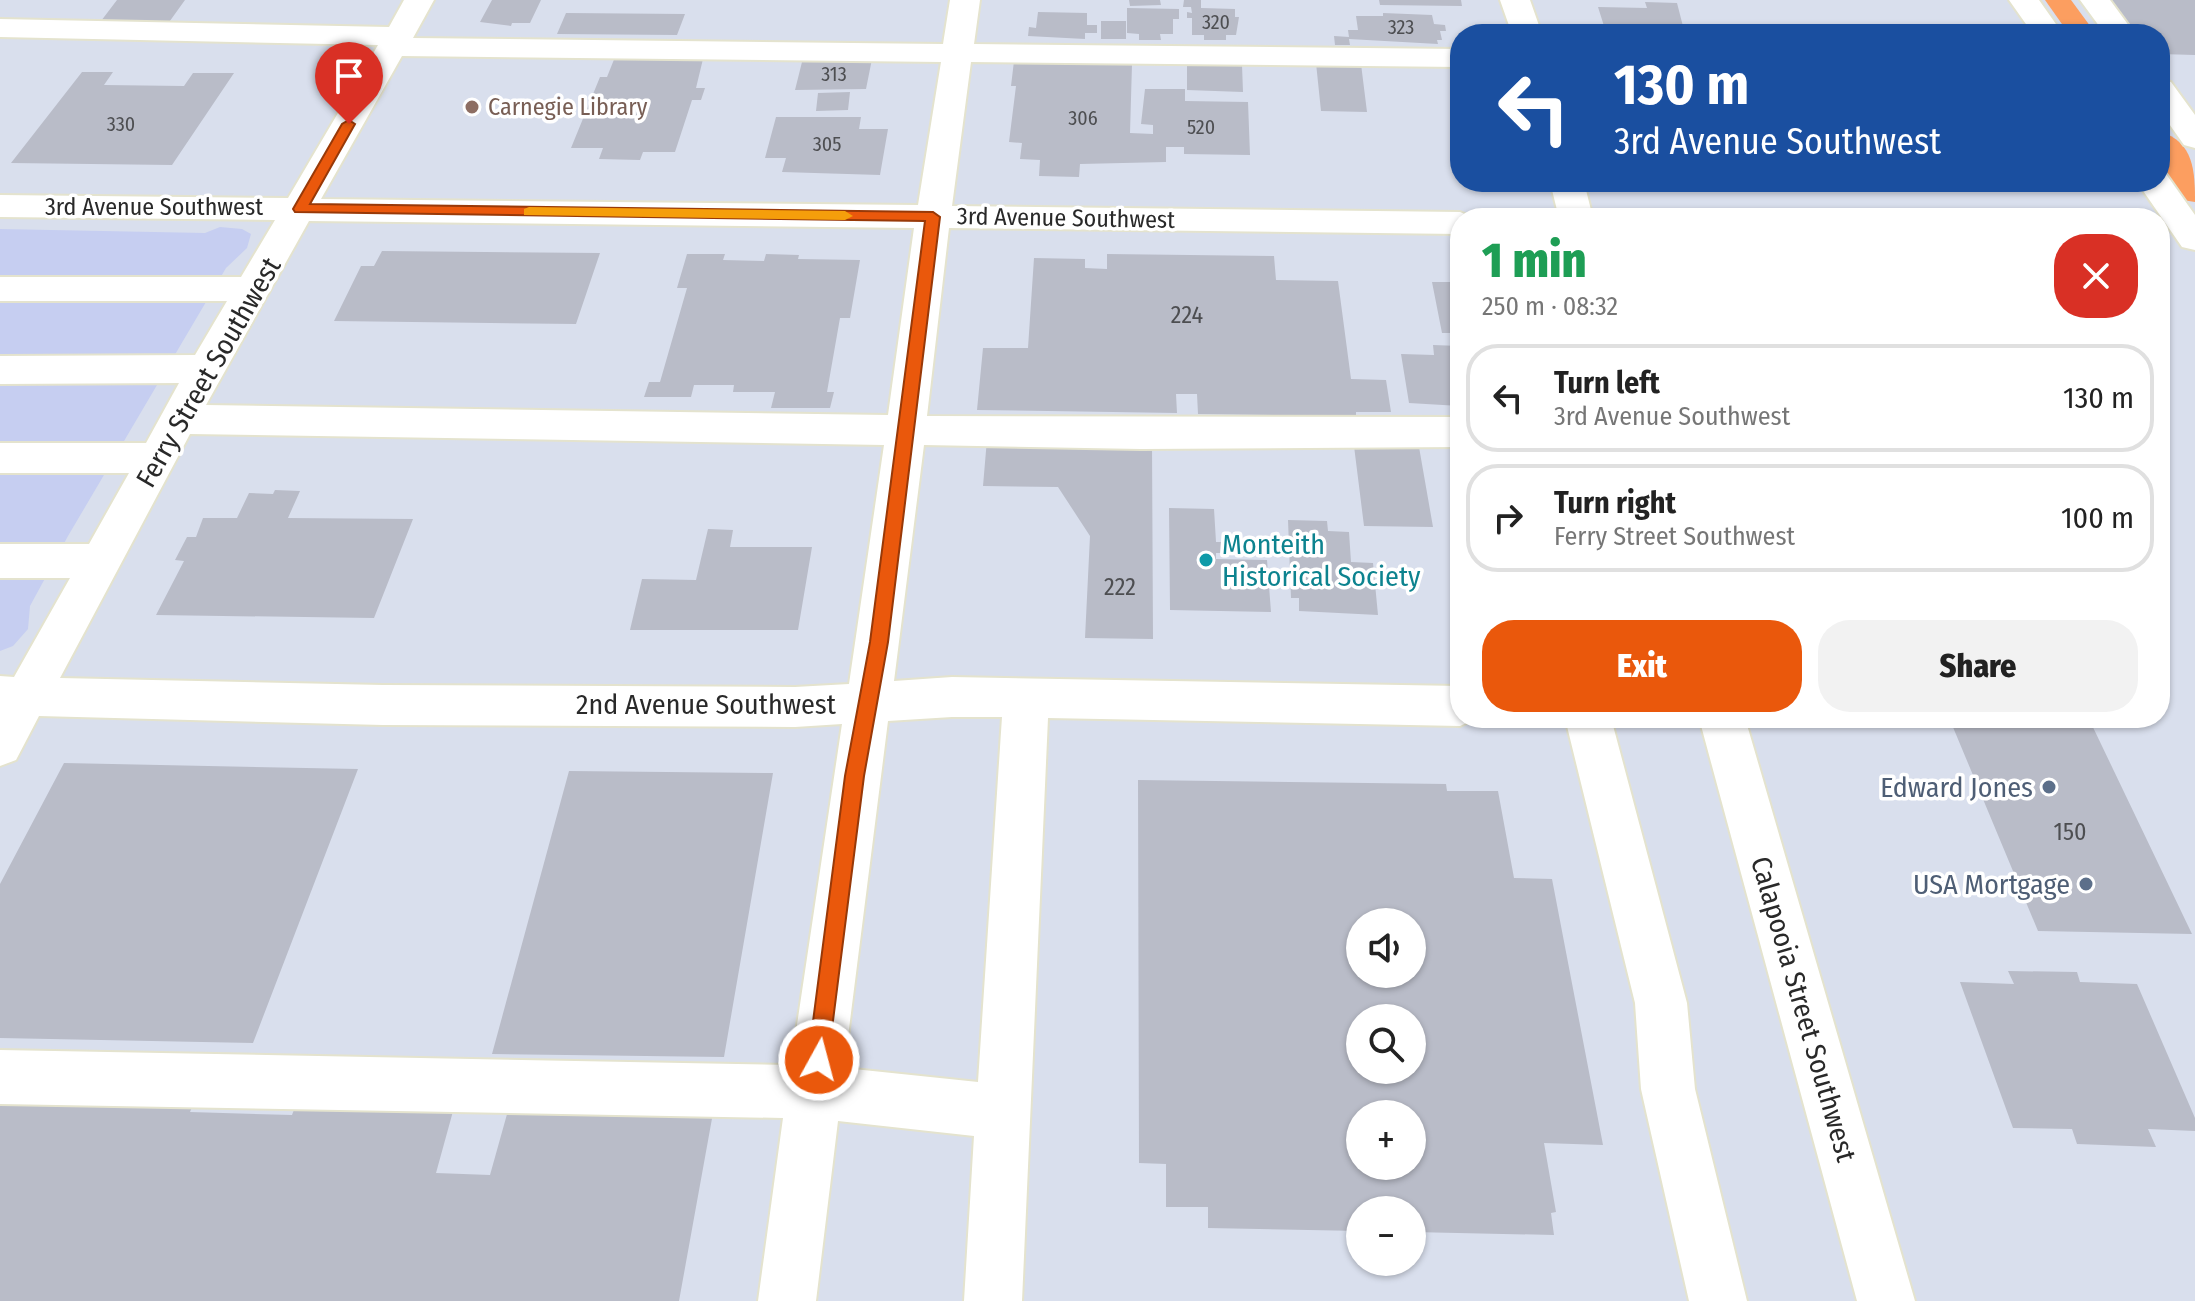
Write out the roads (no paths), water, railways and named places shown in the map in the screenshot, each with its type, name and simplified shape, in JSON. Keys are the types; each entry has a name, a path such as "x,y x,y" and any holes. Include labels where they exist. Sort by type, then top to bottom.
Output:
{"street":[{"name":"Ferry Street Southwest","path":"0,745 14,696 103,561 206,369 419,0"},
{"path":"787,1301 866,702 879,642 904,430 965,0"},
{"path":"1515,0 1523,24"},
{"path":"2024,0 2041,24"},
{"path":"2095,0 2113,24"},
{"path":"0,28 395,42 958,56 1450,58"},
{"path":"2170,103 2195,138"},
{"path":"2161,192 2195,239"},
{"name":"3rd Avenue Southwest","path":"1,207 1450,223"},
{"path":"2170,238 2195,239"},
{"path":"0,289 254,289"},
{"path":"0,370 206,369"},
{"path":"178,419 904,430 1450,432"},
{"path":"0,458 157,458"},
{"path":"0,561 103,561"},
{"name":"2nd Avenue Southwest","path":"14,696 383,705 795,707 952,697 1450,706"},
{"path":"993,1301 1026,698"},
{"path":"1591,728 1661,1003 1668,1089 1718,1301"},
{"name":"Calapooia Street Southwest","path":"1725,728 1886,1301"},
{"path":"0,1077 816,1092 1003,1112"}],"waterway":[{"path":"2170,159 2191,189"}],"place":[{"name":"Carnegie Library","path":"472,107"},
{"name":"Monteith Historical Society","path":"1206,560"},
{"name":"Edward Jones","path":"2049,787"},
{"name":"USA Mortgage","path":"2086,884"}]}
